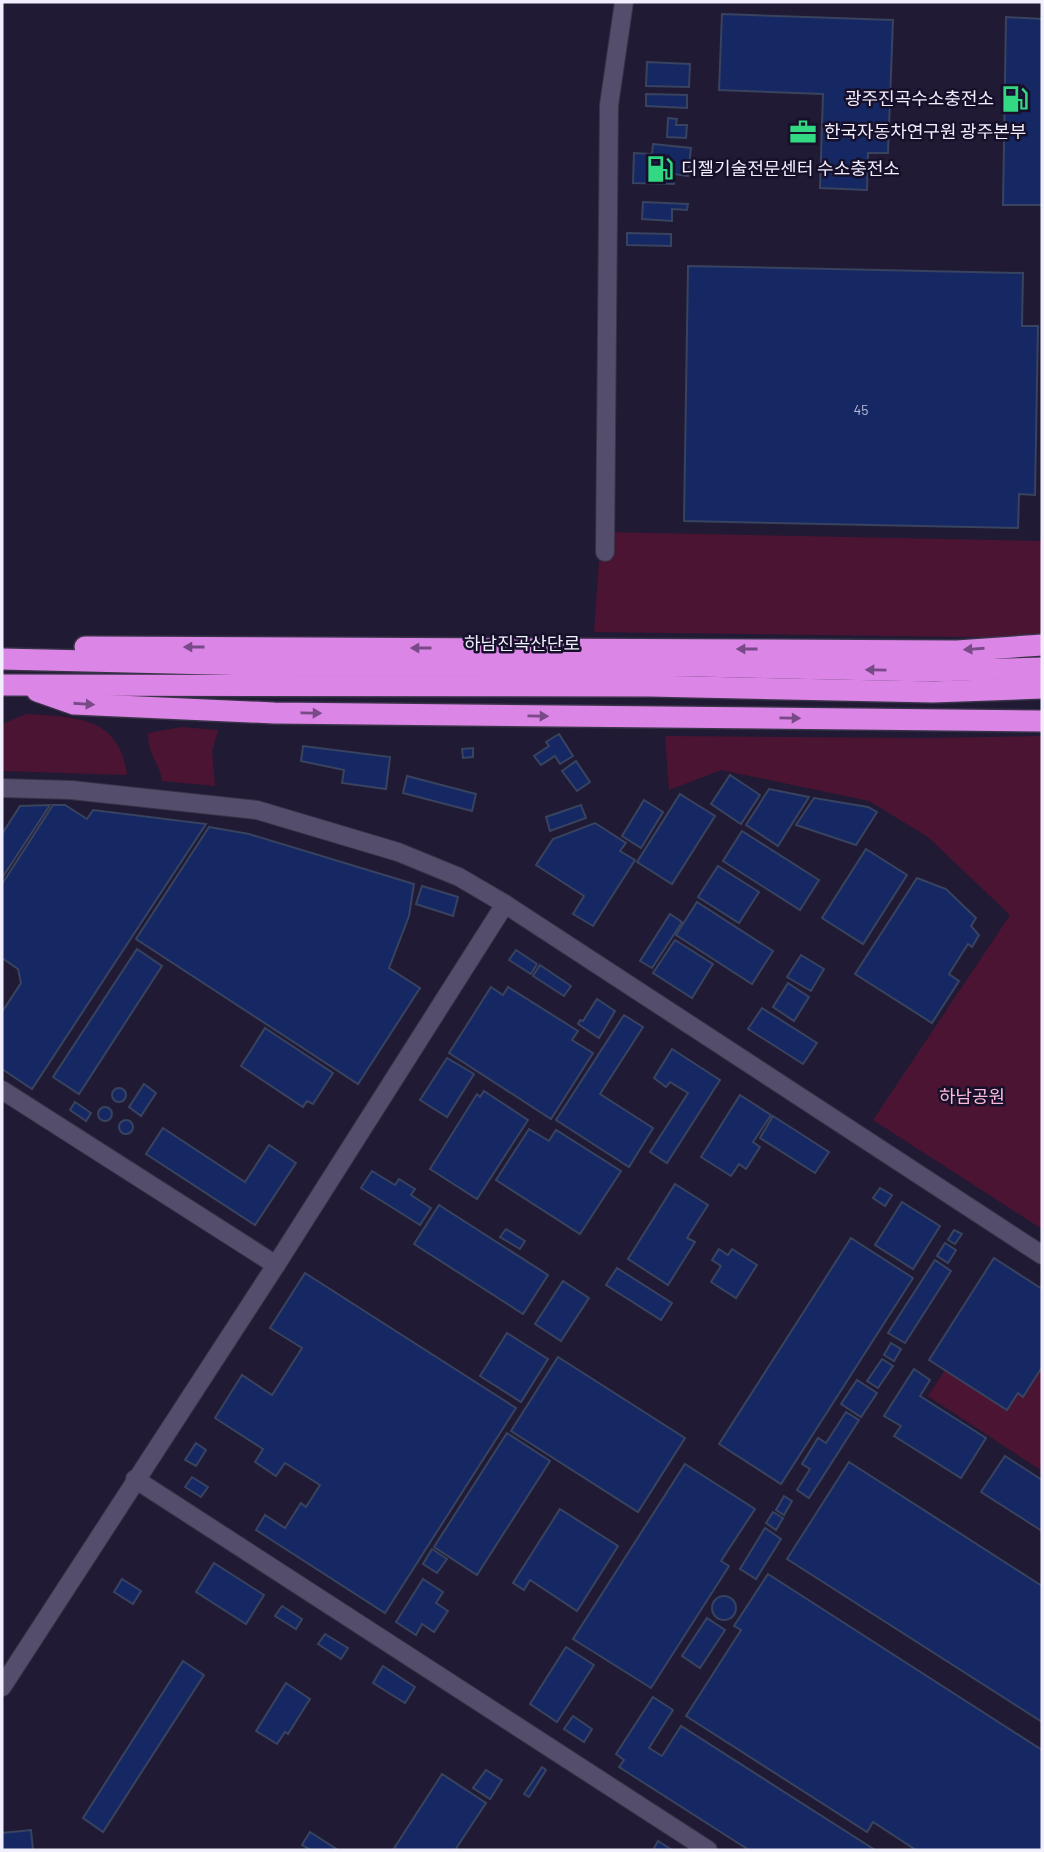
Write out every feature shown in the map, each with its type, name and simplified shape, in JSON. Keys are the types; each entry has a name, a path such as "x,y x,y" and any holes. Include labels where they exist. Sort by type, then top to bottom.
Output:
{"highway":[{"path":"3,659 45,648 957,651 1042,645"},
{"name":"하남진곡산단로","path":"3,659 649,676 933,692 1042,688"},
{"name":"하남진곡산단로","path":"8,685 1042,668"},
{"path":"8,685 74,704 274,713 1042,721"}],"street":[{"path":"605,552 610,105 624,2"},
{"path":"2,788 71,790 257,810 398,852 459,877 505,904 1042,1255"},
{"path":"2,1687 276,1265 505,904"},
{"path":"2,1090 276,1265"},
{"path":"135,1479 708,1850"}],"green space":[{"path":"601,532 1042,541 1042,638 594,632"},
{"path":"26,714 61,716 92,723 115,741 123,756 127,775 2,771 2,724"},
{"path":"182,727 218,730 212,752 215,786 162,781 150,748 148,733"},
{"name":"하남공원","path":"665,736 1042,736 1042,1229 873,1120 1010,915 928,837 869,801 721,770 669,790"},
{"path":"1042,1367 1042,1471 928,1396 945,1370 1007,1410 1018,1393 1024,1397"}],"building":[{"path":"722,14 893,20 888,153 868,153 867,190 820,188 823,94 719,90"},
{"path":"1006,17 1042,19 1042,205 1003,205"},
{"path":"647,62 690,64 689,87 646,86"},
{"path":"646,94 687,95 687,108 646,106"},
{"path":"668,118 677,119 676,125 687,125 686,138 667,137"},
{"path":"653,144 691,148 688,176 674,174 674,184 633,183 634,153 652,154"},
{"path":"643,202 688,204 687,210 672,209 672,221 642,219"},
{"path":"627,233 671,234 671,246 627,245"},
{"path":"688,266 1023,273 1022,326 1038,326 1035,495 1019,494 1018,528 684,521"},
{"path":"559,734 573,756 560,764 555,756 541,765 534,756 549,746 546,742"},
{"path":"303,746 390,757 386,789 342,783 344,770 301,761"},
{"path":"473,748 473,757 463,758 462,749"},
{"path":"576,761 590,782 577,791 562,771"},
{"path":"730,775 760,795 741,824 711,804"},
{"path":"407,776 476,794 472,811 403,793"},
{"path":"769,789 809,797 778,846 746,825"},
{"path":"680,794 715,816 672,884 637,862"},
{"path":"814,798 868,807 877,812 856,845 796,825"},
{"path":"644,800 663,812 641,848 622,836"},
{"path":"50,805 2,878 2,834 20,806"},
{"path":"53,805 65,805 87,819 93,810 206,824 32,1089 2,1069 2,1012 21,983 18,969 2,958 2,884"},
{"path":"581,805 586,818 550,831 546,817"},
{"path":"595,823 626,843 620,851 635,860 593,926 573,914 584,896 536,865 553,839"},
{"path":"209,827 249,834 414,884 409,916 389,968 420,988 358,1084 136,939"},
{"path":"742,831 819,880 800,910 723,861"},
{"path":"866,849 907,875 863,944 822,918"},
{"path":"718,866 759,892 739,923 698,897"},
{"path":"917,878 946,889 976,918 971,926 979,935 972,947 968,944 949,974 959,981 932,1023 855,974"},
{"path":"422,886 458,897 453,916 416,904"},
{"path":"697,902 773,951 752,984 676,935"},
{"path":"670,914 682,922 652,968 640,961"},
{"path":"675,940 713,964 692,998 653,973"},
{"path":"137,949 162,966 79,1094 53,1077"},
{"path":"516,950 537,964 531,974 509,960"},
{"path":"801,955 824,969 811,991 787,977"},
{"path":"540,965 571,986 564,996 533,976"},
{"path":"788,983 809,997 794,1021 773,1007"},
{"path":"491,987 503,995 508,987 578,1031 572,1040 593,1053 551,1119 449,1053"},
{"path":"597,999 615,1011 599,1038 578,1024 580,1020 583,1021"},
{"path":"762,1008 817,1043 803,1064 748,1029"},
{"path":"624,1015 643,1027 600,1094 653,1128 629,1167 556,1120"},
{"path":"265,1028 333,1073 313,1104 307,1101 303,1107 241,1066"},
{"path":"672,1049 720,1080 667,1163 650,1152 688,1093 670,1082 666,1087 654,1078"},
{"path":"447,1058 474,1074 447,1117 420,1100"},
{"path":"144,1084 156,1093 141,1116 129,1107"},
{"path":"119,1088 124,1090 124,1100 119,1102 114,1100 112,1095 114,1090"},
{"path":"484,1091 528,1120 477,1199 430,1169 477,1094 480,1097"},
{"path":"740,1095 771,1115 753,1142 760,1147 746,1169 739,1164 731,1176 701,1157"},
{"path":"75,1102 91,1113 86,1121 70,1110"},
{"path":"105,1107 110,1109 110,1119 105,1121 100,1119 98,1114 100,1109"},
{"path":"773,1116 829,1152 815,1173 760,1138"},
{"path":"126,1120 131,1122 131,1132 126,1134 121,1132 119,1127 121,1122"},
{"path":"163,1128 245,1182 269,1145 296,1163 255,1225 146,1154"},
{"path":"529,1129 549,1141 556,1130 621,1171 580,1234 496,1180"},
{"path":"372,1171 395,1185 399,1179 415,1189 411,1195 431,1208 420,1225 361,1188"},
{"path":"675,1184 708,1205 687,1238 695,1242 668,1285 628,1259"},
{"path":"880,1188 892,1195 885,1206 873,1198"},
{"path":"902,1202 940,1226 913,1269 875,1245"},
{"path":"439,1205 548,1275 523,1314 414,1244"},
{"path":"506,1229 525,1241 520,1249 500,1237"},
{"path":"954,1230 962,1234 955,1244 948,1240"},
{"path":"851,1238 913,1278 781,1484 719,1444"},
{"path":"945,1243 956,1250 948,1263 937,1256"},
{"path":"719,1249 728,1255 732,1249 757,1265 736,1298 711,1282 721,1266 712,1260"},
{"path":"994,1258 1042,1289 1042,1367 1023,1397 1018,1393 1007,1410 929,1360"},
{"path":"935,1260 951,1271 905,1343 888,1333"},
{"path":"617,1268 672,1303 661,1320 606,1285"},
{"path":"305,1273 516,1408 385,1613 256,1530 265,1515 285,1528 301,1503 306,1507 320,1485 285,1463 276,1476 255,1462 263,1449 215,1418 242,1375 272,1395 302,1348 270,1328"},
{"path":"563,1281 589,1298 561,1341 535,1324"},
{"path":"507,1333 548,1359 521,1402 480,1376"},
{"path":"891,1343 901,1349 894,1361 884,1355"},
{"path":"558,1357 685,1438 638,1512 511,1431"},
{"path":"882,1359 893,1366 878,1388 867,1381"},
{"path":"914,1369 930,1380 920,1396 986,1438 961,1478 894,1436 901,1426 884,1416"},
{"path":"857,1380 877,1393 861,1417 841,1404"},
{"path":"846,1412 859,1420 809,1498 797,1490 810,1469 802,1464 818,1438 826,1443"},
{"path":"507,1433 550,1461 477,1575 434,1547"},
{"path":"196,1443 206,1450 196,1466 185,1460"},
{"path":"1005,1456 1042,1480 1042,1531 981,1492"},
{"path":"849,1462 1042,1586 1042,1722 787,1559"},
{"path":"685,1464 755,1509 721,1561 729,1566 651,1688 573,1639"},
{"path":"192,1477 208,1487 201,1497 185,1487"},
{"path":"784,1496 792,1501 784,1515 776,1510"},
{"path":"560,1509 618,1546 577,1611 530,1580 524,1590 513,1583"},
{"path":"773,1512 783,1518 776,1530 766,1523"},
{"path":"765,1528 781,1539 756,1579 740,1569"},
{"path":"432,1549 447,1559 437,1573 423,1564"},
{"path":"214,1563 264,1595 246,1624 196,1592"},
{"path":"768,1574 1042,1750 1042,1850 916,1850 873,1822 867,1832 686,1716 741,1630 734,1626"},
{"path":"122,1579 141,1591 133,1604 114,1592"},
{"path":"423,1579 443,1592 436,1603 448,1611 434,1632 422,1624 416,1635 396,1622"},
{"path":"719,1596 729,1596 736,1603 736,1613 729,1620 719,1620 712,1613 712,1603"},
{"path":"282,1606 302,1619 296,1629 275,1616"},
{"path":"707,1618 725,1630 700,1668 682,1656"},
{"path":"325,1634 348,1648 341,1659 318,1644"},
{"path":"566,1647 594,1665 557,1722 530,1704"},
{"path":"183,1661 204,1675 103,1832 83,1818"},
{"path":"383,1666 415,1687 405,1703 373,1683"},
{"path":"286,1683 310,1699 288,1734 285,1732 277,1744 256,1731"},
{"path":"653,1697 673,1710 649,1748 662,1756 681,1726 875,1850 749,1850 619,1767 624,1760 616,1754"},
{"path":"573,1716 592,1729 584,1742 564,1729"},
{"path":"542,1767 546,1770 529,1797 524,1794"},
{"path":"486,1770 502,1780 490,1799 473,1788"},
{"path":"442,1774 486,1803 455,1850 393,1850"},
{"path":"31,1830 33,1850 2,1850 2,1833"},
{"path":"310,1832 338,1850 311,1850 302,1845"},
{"path":"658,1841 672,1850 653,1850"}],"place":[{"name":"광주진곡수소충전소","path":"1015,99"},
{"name":"한국자동차연구원 광주본부","path":"803,132"},
{"name":"디젤기술전문센터 수소충전소","path":"660,169"}]}
